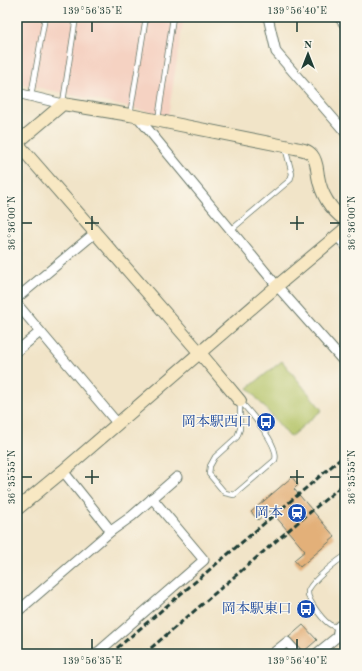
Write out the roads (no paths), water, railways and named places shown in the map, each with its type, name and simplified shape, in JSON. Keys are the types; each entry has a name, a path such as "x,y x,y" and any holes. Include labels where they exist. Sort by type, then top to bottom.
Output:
{"street":[{"path":"268,17 276,52 345,132"},
{"path":"339,17 345,25"},
{"path":"17,93 63,104 158,120 308,152 315,161 319,184 323,193 333,209 345,220"},
{"path":"63,104 17,143 240,401"},
{"path":"134,116 345,363"},
{"path":"17,298 95,233"},
{"path":"17,509 278,286 342,237"},
{"path":"17,304 118,424"},
{"path":"17,351 40,332"},
{"path":"63,471 111,531"},
{"path":"17,612 111,531 177,478"},
{"path":"96,654 204,560 152,498"},
{"path":"316,654 337,637 342,626"},
{"path":"272,654 287,642 298,654"}],"lane":[{"path":"31,96 46,17"},
{"path":"63,104 76,17"},
{"path":"134,116 146,17"},
{"path":"158,120 172,17"},
{"path":"231,230 290,180 292,174 285,146"},
{"path":"240,401 261,426 274,448 276,457 275,460 234,495 226,493 209,474 210,466 215,457 237,437 239,433 240,401"},
{"path":"342,626 332,626 325,620 311,603 308,598 308,592 311,585 316,580 345,556"}],"railway":[{"path":"110,654 345,455"},
{"path":"144,654 345,483"}],"place":[{"name":"岡本駅西口","path":"266,422"},
{"name":"岡本","path":"297,513"},
{"name":"岡本駅東口","path":"306,609"}]}
